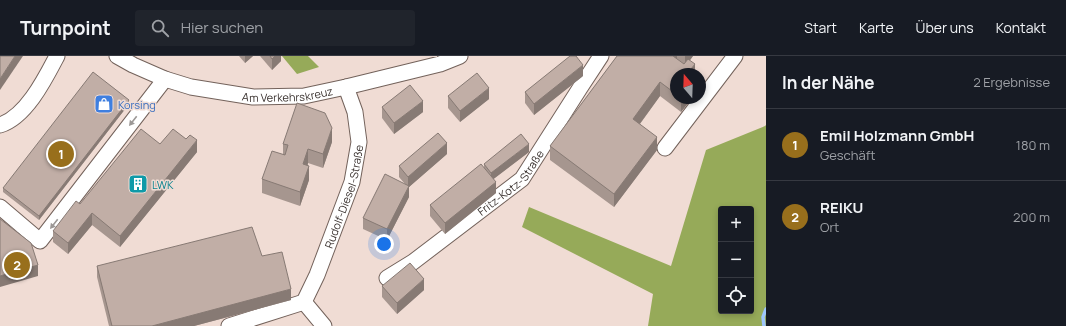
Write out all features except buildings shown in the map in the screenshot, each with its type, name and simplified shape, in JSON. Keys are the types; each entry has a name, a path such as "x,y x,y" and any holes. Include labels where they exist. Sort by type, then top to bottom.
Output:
{"street":[{"path":"0,125 6,123 22,112 45,79 57,56"},
{"name":"Am Verkehrskreuz","path":"117,56 133,65 165,79 191,87 253,97 304,96 440,64 460,56"},
{"name":"Fritz-Kotz-Straße","path":"387,278 413,262 522,179 601,56"},
{"path":"665,148 735,56"},
{"path":"0,207 40,241 165,79"},
{"name":"Rudolf-Diesel-Straße","path":"304,302 317,275 352,182 359,142 355,112 346,87"},
{"path":"229,326 304,302 324,326"}],"green space":[{"path":"282,56 308,56 319,67 297,74"},
{"path":"766,125 766,326 648,326 653,294 522,227 529,207 671,266 706,150"}],"waterway":[{"path":"764,326 763,317 766,309"}],"place":[{"name":"Korsing","path":"104,104"},
{"name":"Emil Holzmann GmbH","path":"61,154"},
{"name":"LWK","path":"138,184"},
{"name":"REIKU","path":"17,265"}]}
